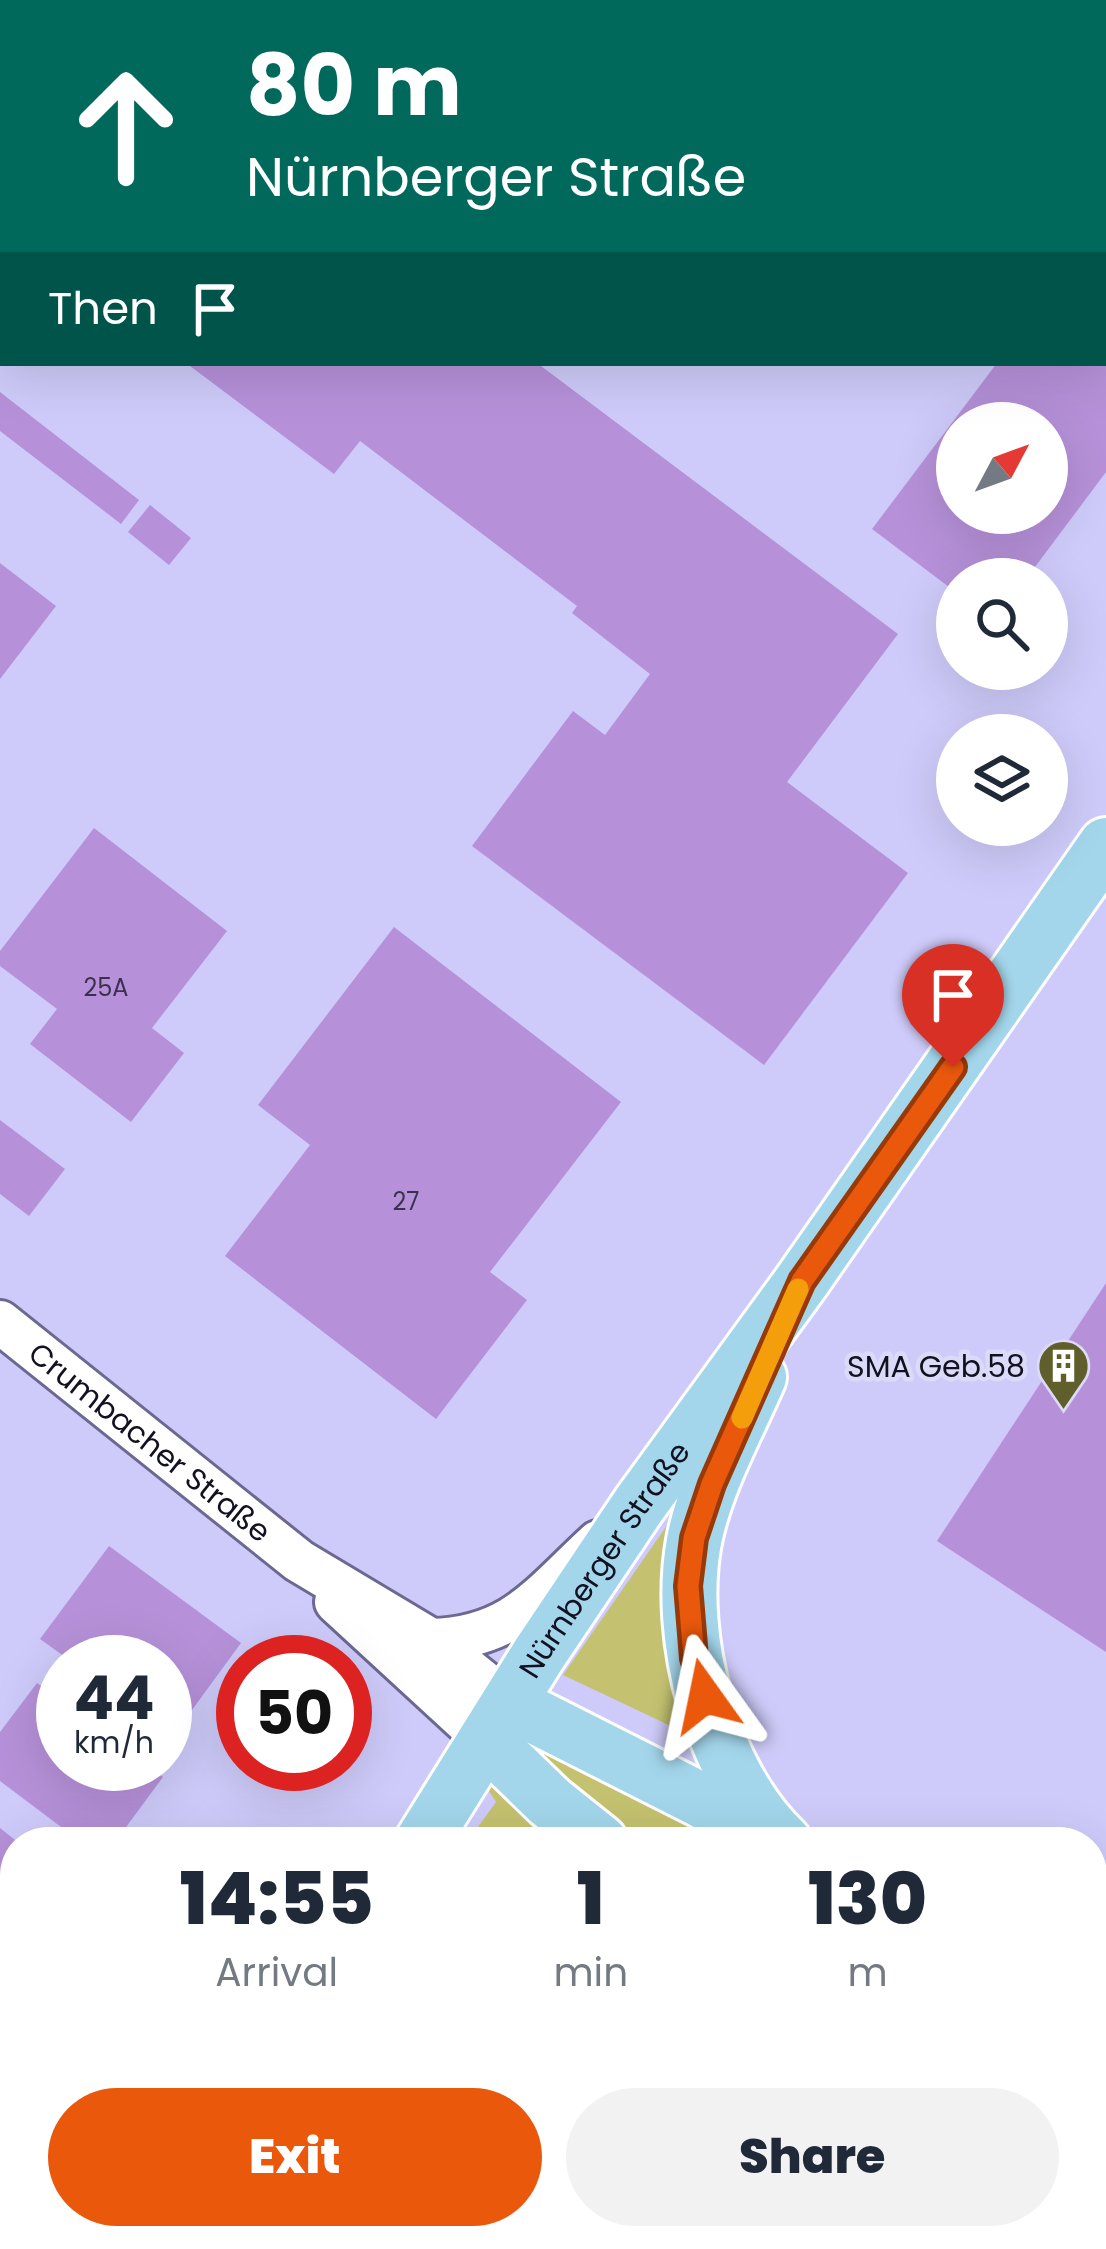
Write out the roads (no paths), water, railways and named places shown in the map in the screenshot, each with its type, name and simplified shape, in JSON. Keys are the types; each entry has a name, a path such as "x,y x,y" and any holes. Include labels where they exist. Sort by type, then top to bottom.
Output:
{"main road":[{"name":"Nürnberger Straße","path":"432,1827 639,1505 802,1281 1106,844"},
{"path":"767,1827 716,1733 694,1658 688,1586 694,1538 712,1484 802,1281"},
{"path":"499,1722 537,1721 751,1827"},
{"path":"499,1722 550,1802 581,1827"}],"street":[{"name":"Crumbacher Straße","path":"0,1322 299,1561 431,1640 499,1722"},
{"path":"431,1640 485,1634 512,1620 639,1505"},
{"name":"Crumbacher Straße","path":"299,1561 349,1616 499,1722"}],"place":[{"name":"SMA Geb.58","path":"1064,1412"}]}
